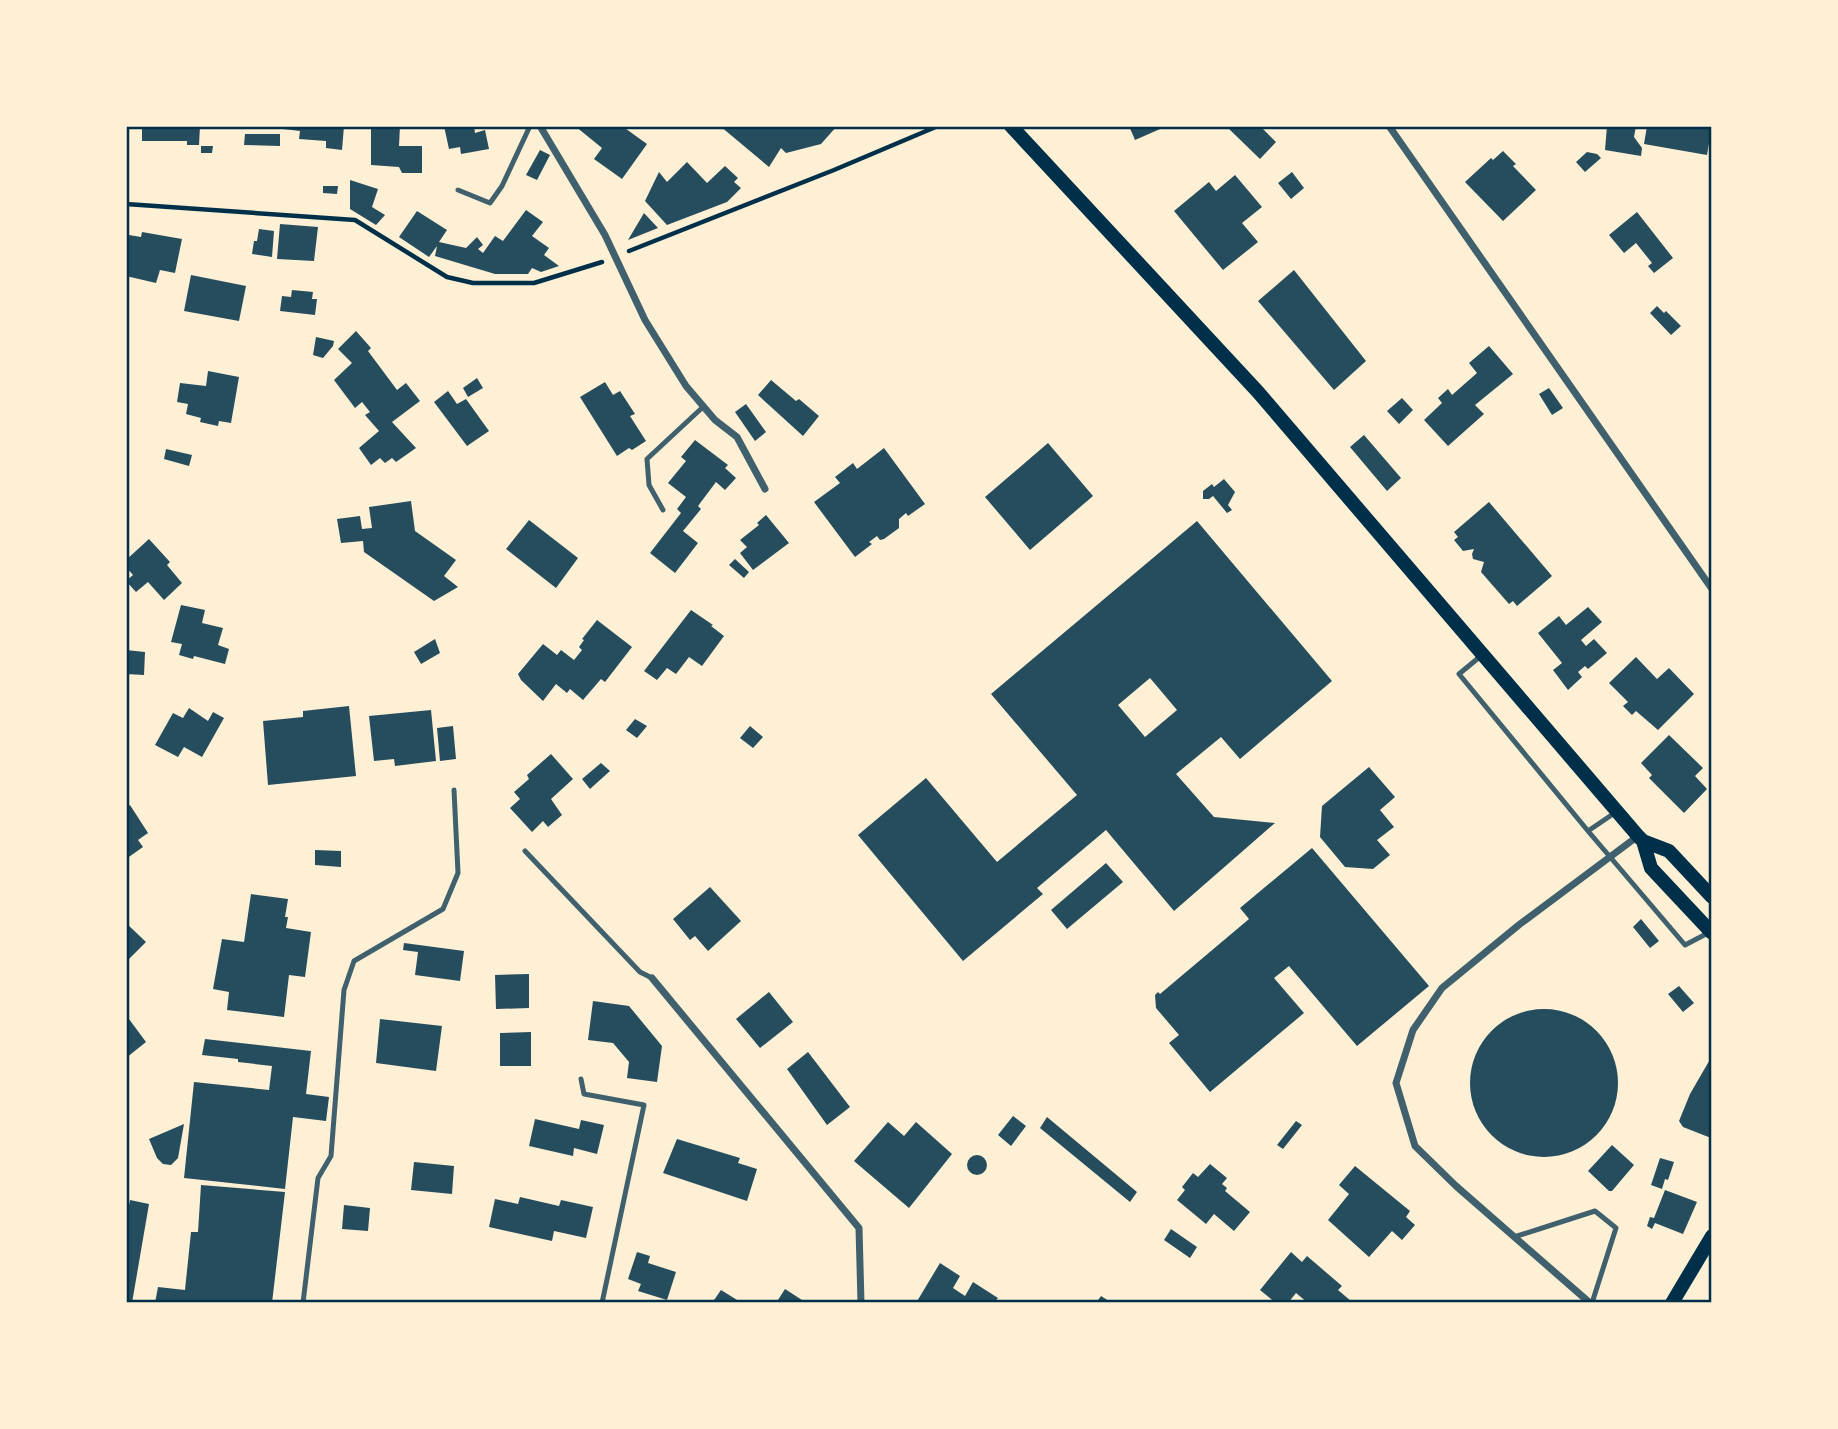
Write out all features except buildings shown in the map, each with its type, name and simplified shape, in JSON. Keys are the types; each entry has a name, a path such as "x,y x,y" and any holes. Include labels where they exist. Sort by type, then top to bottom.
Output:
{"main road":[{"path":"1011,126 1258,391 1641,839 1651,868 1712,933"},
{"path":"1641,839 1669,851 1712,897"},
{"path":"1672,1303 1712,1236"}],"street":[{"path":"540,126 605,235 645,320 686,386 715,420 737,437 765,489"},
{"path":"1389,126 1712,589"},
{"path":"1591,1303 1456,1186 1415,1146 1396,1083 1413,1030 1441,988 1520,924 1610,857 1641,839"},
{"path":"652,978 859,1228 861,1303"}],"lane":[{"path":"458,190 490,203 502,186 530,126"},
{"path":"663,510 649,485 647,458 704,407"},
{"path":"1482,655 1459,674 1588,831 1685,945 1712,933"},
{"path":"303,1303 318,1178 331,1156 344,990 354,961 443,909 458,873 454,790"},
{"path":"1588,831 1616,812"},
{"path":"525,851 640,972 652,978"},
{"path":"581,1079 584,1094 644,1105 602,1303"},
{"path":"1514,1237 1595,1211 1616,1228 1591,1303"}],"path":[{"path":"126,204 355,220 447,277 472,283 534,283 615,258 938,126"}]}
